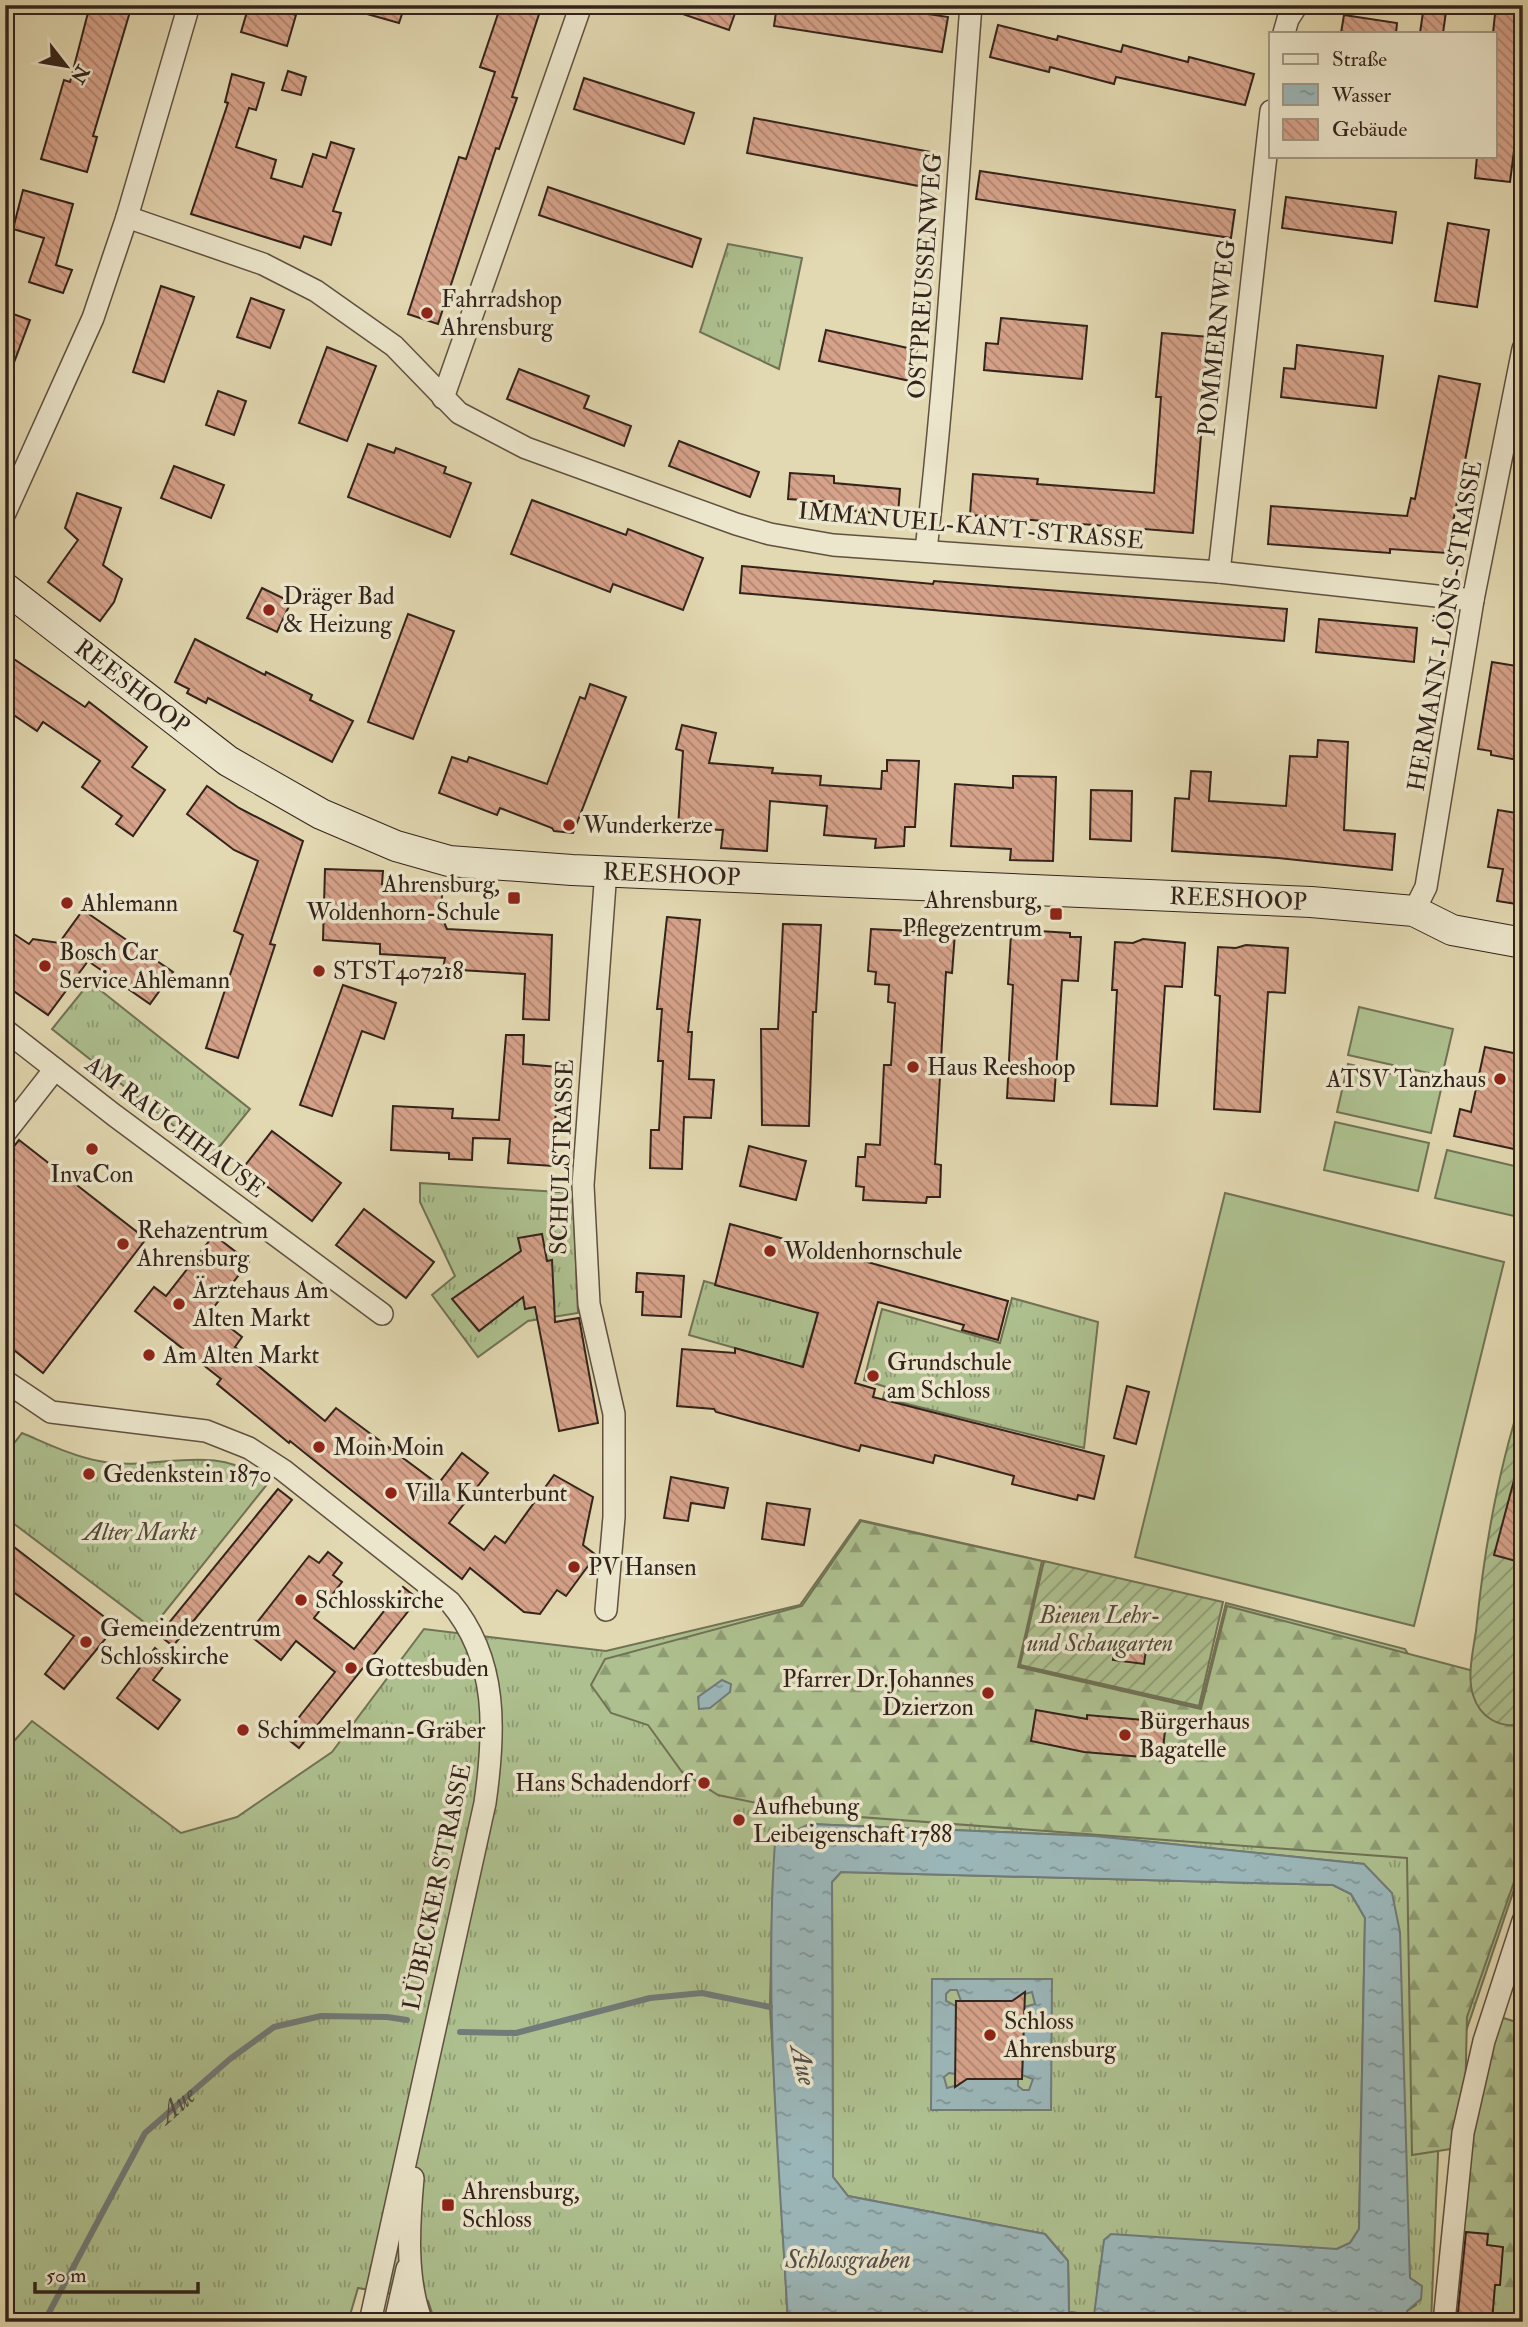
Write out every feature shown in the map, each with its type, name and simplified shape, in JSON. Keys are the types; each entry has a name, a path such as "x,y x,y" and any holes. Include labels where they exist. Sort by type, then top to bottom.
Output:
{"street":[{"path":"5,513 93,318 127,217 188,5"},
{"path":"443,398 581,5"},
{"name":"OSTPREUSSENWEG","path":"926,551 943,405 951,253 971,5"},
{"path":"1284,32 1287,19 1297,5"},
{"name":"POMMERNWEG","path":"1219,572 1269,129"},
{"name":"IMMANUEL-KANT-STRASSE","path":"127,217 263,264 316,291 394,346 443,398 477,425 526,449 770,534 833,545 1219,572 1473,600"},
{"name":"HERMANN-LÖNS-STRASSE","path":"1417,911 1426,887 1473,600 1523,349"},
{"name":"REESHOOP","path":"5,588 228,761 321,814 396,846 449,861 974,889 1311,902 1449,912 1523,928"},
{"name":"SCHULSTRASSE","path":"606,870 583,1185 589,1304 614,1414 614,1517 606,1610"},
{"name":"REESHOOP","path":"1417,911 1452,930 1485,939 1523,943"},
{"name":"AM RAUCHHAUSE","path":"5,1030 382,1314"},
{"path":"5,1133 55,1069"},
{"name":"LÜBECKER STRASSE","path":"5,1381 51,1412 205,1431 249,1448 283,1470 450,1602 467,1622 487,1673 492,1729 488,1782 419,2110 370,2322"},
{"path":"1444,2322 1463,2133 1484,2041 1523,1921"},
{"name":"LÜBECKER STRASSE","path":"395,2322 410,2254 419,2110"},
{"name":"LÜBECKER STRASSE","path":"410,2254 422,2322"}],"green space":[{"path":"728,244 802,258 779,369 700,332"},
{"path":"90,982 250,1109 212,1156 52,1029"},
{"path":"1359,1007 1453,1029 1442,1076 1348,1055"},
{"path":"1348,1064 1442,1085 1431,1133 1337,1112"},
{"path":"1335,1122 1429,1143 1418,1191 1324,1170"},
{"path":"1447,1150 1523,1168 1523,1218 1435,1198"},
{"path":"420,1183 573,1193 578,1313 528,1321 478,1357 432,1295 455,1276 420,1202"},
{"path":"1225,1193 1504,1262 1414,1626 1135,1557"},
{"path":"704,1281 818,1313 802,1367 689,1335"},
{"path":"1012,1298 1098,1322 1084,1448 883,1398 886,1387 864,1380 882,1309 1000,1343"},
{"path":"1523,1394 1523,1724 1506,1725 1486,1716 1476,1703 1471,1688 1471,1672 1493,1511"},
{"name":"Alter Markt","path":"22,1433 69,1453 99,1461 121,1464 184,1460 225,1462 246,1469 269,1482 152,1628 5,1517 5,1455"},
{"path":"860,1520 1042,1561 1019,1666 1200,1708 1226,1603 1405,1649 1448,1718 1523,1804 1523,1863 1440,2108 1431,2322 1407,2322 1407,2311 1416,2305 1416,2282 1410,2278 1364,1864 1094,1836 809,1824 773,1878 770,2007 788,2322 435,2322 428,2301 358,2288 348,2322 5,2322 5,1751 32,1721 181,1833 237,1817 332,1752 424,1629 606,1651 800,1605"},
{"path":"861,1521 1042,1561 1018,1667 1201,1709 1227,1606 1523,1684 1523,1856 1467,2017 1464,2147 1412,2155 1407,1858 806,1813 718,1795 682,1772 648,1725 611,1713 591,1685 605,1659 802,1606"},
{"name":"Bienen Lehr- und Schaugarten","path":"1044,1561 1223,1602 1199,1706 1020,1665"},
{"path":"841,1872 1333,1885 1351,1894 1365,1918 1359,2229 1350,2243 1337,2249 1100,2266 1095,2315 1069,2312 1068,2261 1045,2234 848,2196 833,2177 832,1882"},
{"path":"1500,2017 1523,2024 1523,2322 1448,2322 1478,2095"}],"water":[{"path":"722,1680 731,1684 730,1692 710,1708 699,1709 698,1697"},
{"name":"Schlossgraben","path":"809,1824 1094,1836 1364,1864 1392,1893 1400,1932 1410,2278 1422,2286 1421,2299 1407,2311 1407,2322 788,2322 772,2022 775,1841","holes":["841,1872 1333,1885 1351,1894 1365,1918 1359,2229 1350,2243 1337,2249 1111,2234 1104,2240 1094,2315 1069,2312 1068,2261 1045,2234 848,2196 833,2177 832,1882"]},
{"path":"932,1979 1052,1979 1051,2110 931,2110","holes":["950,1990 957,1990 961,2001 1020,2001 1021,1995 1032,1992 1035,2004 1024,2007 1022,2075 1033,2079 1029,2090 1018,2086 1018,2079 959,2079 958,2085 947,2088 944,2077 949,2073 956,2074 956,2006 946,2001 946,1994"]}],"building":[{"path":"90,5 132,5 93,136 97,137 87,172 41,159 64,80 70,82"},
{"path":"249,5 277,5 276,9 296,15 287,46 241,32"},
{"path":"354,5 405,5 399,23 353,10"},
{"path":"501,5 542,5 512,97 517,98 499,149 496,148 438,324 408,314 459,157 466,159 495,72 480,67"},
{"path":"666,5 738,5 729,30 665,8"},
{"path":"777,5 869,5 948,17 942,52 774,26"},
{"path":"1424,5 1447,5 1443,32 1420,32"},
{"path":"1496,5 1523,5 1523,81 1510,182 1475,178 1477,158 1496,158 1496,32 1493,32"},
{"path":"1344,15 1397,23 1396,32 1341,32"},
{"path":"998,25 1057,40 1058,36 1121,52 1123,45 1188,62 1189,57 1254,74 1245,105 1116,77 1114,84 1050,67 1049,72 990,57"},
{"path":"288,71 306,77 301,95 282,90"},
{"path":"232,74 264,83 256,110 249,108 236,147 276,160 271,178 302,187 313,154 326,158 331,142 354,149 333,211 341,213 331,245 304,236 300,248 191,214 228,103 225,102"},
{"path":"584,78 694,113 684,144 574,109"},
{"path":"754,118 936,153 929,188 747,153"},
{"path":"980,171 1235,210 1231,238 976,199"},
{"path":"548,187 701,239 692,267 539,215"},
{"path":"23,190 73,204 56,265 72,270 63,293 29,282 44,238 13,229"},
{"path":"1286,197 1396,212 1392,243 1282,228"},
{"path":"1448,223 1489,230 1477,307 1435,301"},
{"path":"161,286 194,297 164,382 133,372"},
{"path":"251,298 284,310 270,348 237,337"},
{"path":"5,311 30,320 7,381 5,381"},
{"path":"1001,318 1087,326 1082,379 984,370 986,343 998,344"},
{"path":"826,330 917,350 910,381 819,361"},
{"path":"1162,333 1209,337 1193,533 970,515 973,474 1038,479 1037,484 1154,493 1161,397 1156,397"},
{"path":"1297,345 1383,356 1376,408 1281,397 1284,368 1295,369"},
{"path":"327,347 376,366 347,441 299,423"},
{"path":"519,369 589,396 584,408 631,426 624,446 507,399"},
{"path":"1439,376 1480,384 1447,553 1390,549 1390,553 1268,544 1271,506 1407,516 1411,498 1415,499"},
{"path":"218,391 246,401 234,435 206,425"},
{"path":"679,441 759,472 750,497 669,466"},
{"path":"368,444 394,453 396,448 446,467 444,473 471,483 450,537 348,497"},
{"path":"174,466 224,485 211,518 161,498"},
{"path":"790,473 834,476 834,483 900,489 898,515 832,509 832,502 788,499"},
{"path":"77,493 121,508 103,565 122,579 114,602 100,621 48,582 78,540 65,528"},
{"path":"532,500 626,535 628,529 703,558 683,610 613,584 610,592 511,554"},
{"path":"742,566 933,584 934,581 1287,609 1284,641 740,593"},
{"name":"Dräger Bad & Heizung","path":"262,588 291,602 277,632 247,618"},
{"path":"408,614 454,631 413,739 368,722"},
{"path":"1319,619 1417,628 1414,662 1316,652"},
{"path":"195,639 265,675 266,672 312,695 310,700 353,721 332,762 208,698 206,703 187,693 189,689 175,682"},
{"path":"5,653 85,707 89,702 147,747 132,767 165,790 133,836 116,824 122,816 82,787 100,761 43,722 37,731 5,709"},
{"path":"1492,662 1523,667 1523,761 1491,755 1491,751 1478,749"},
{"path":"590,684 626,697 573,833 554,831 500,808 497,815 439,793 452,757 467,762 469,757 547,784 580,697 585,699"},
{"path":"682,725 716,733 709,763 773,768 772,773 821,776 820,785 881,789 882,771 887,771 887,760 919,761 915,827 905,827 904,846 875,848 876,839 824,835 827,806 770,801 767,851 721,848 723,830 678,828 683,751 676,749"},
{"path":"1318,740 1348,742 1344,830 1395,834 1392,870 1278,858 1172,851 1175,798 1189,799 1191,771 1211,772 1209,801 1286,806 1290,756 1317,757"},
{"path":"1013,776 1056,777 1053,861 1010,860 1011,849 951,846 955,784 1013,788"},
{"path":"207,786 239,808 303,841 270,944 275,945 238,1058 206,1048 243,935 234,931 258,861 234,850 187,814"},
{"path":"1091,790 1132,791 1131,841 1090,839"},
{"path":"1498,810 1523,814 1523,905 1497,901 1503,869 1488,867"},
{"path":"325,869 383,871 382,884 429,886 428,894 442,894 441,916 447,929 552,935 549,1020 523,1019 525,974 443,969 445,958 380,954 380,944 323,940"},
{"name":"Bosch Car Service Ahlemann","path":"83,910 173,972 150,1004 88,961 48,1015 5,985 5,928 29,944 33,939 59,943"},
{"path":"667,917 700,920 688,1032 692,1032 689,1079 714,1080 711,1118 684,1117 682,1169 650,1168 651,1130 659,1130 663,1061 658,1061 662,1009 657,1009"},
{"path":"783,924 821,925 816,1012 813,1012 809,1126 762,1125 761,1029 778,1029"},
{"name":"Haus Reeshoop","path":"871,929 955,933 952,973 946,972 935,1164 941,1165 940,1197 927,1197 926,1203 863,1200 864,1187 856,1186 858,1157 865,1157 866,1144 880,1145 884,1065 891,1065 895,1003 888,1002 889,985 875,984 876,972 868,971"},
{"path":"1039,931 1070,933 1070,937 1081,937 1078,981 1062,980 1054,1101 1007,1098 1013,985 1008,984 1011,934 1039,935"},
{"path":"1143,939 1185,943 1182,987 1165,986 1157,1106 1111,1104 1117,990 1112,990 1115,942 1133,943"},
{"path":"1246,945 1288,948 1285,993 1268,992 1260,1112 1214,1109 1220,996 1215,995 1218,947 1236,948"},
{"path":"343,985 396,1003 384,1039 362,1031 332,1116 300,1105"},
{"path":"506,1035 524,1035 523,1064 558,1067 553,1166 508,1163 510,1139 473,1138 472,1160 449,1159 449,1153 391,1150 393,1106 453,1109 452,1118 499,1120"},
{"name":"ATSV Tanzhaus","path":"1485,1047 1523,1055 1523,1151 1454,1136 1460,1109 1471,1112"},
{"path":"272,1131 341,1183 312,1221 243,1168"},
{"path":"19,1140 146,1239 43,1373 5,1343 5,1158"},
{"path":"749,1146 806,1161 796,1200 740,1186"},
{"path":"364,1209 434,1262 406,1298 336,1245"},
{"path":"730,1224 1008,1301 998,1340 962,1330 964,1325 878,1302 855,1383 875,1389 873,1397 1104,1456 1094,1499 1078,1495 1077,1500 1012,1484 1014,1476 935,1455 933,1463 861,1445 859,1451 716,1412 714,1409 677,1406 682,1349 735,1353 735,1348 803,1367 818,1313 715,1285"},
{"path":"542,1234 547,1261 552,1260 555,1322 579,1318 598,1423 559,1431 535,1307 525,1309 523,1297 479,1331 452,1299 521,1251 518,1238"},
{"path":"214,1235 249,1262 210,1312 242,1337 235,1347 325,1421 336,1408 438,1484 462,1453 488,1473 449,1523 484,1550 495,1536 505,1543 554,1475 593,1497 583,1545 596,1555 566,1596 557,1590 540,1614 524,1612 470,1568 462,1579 217,1384 221,1379 135,1311 154,1287 166,1296"},
{"path":"637,1273 684,1276 681,1317 642,1315 643,1292 636,1292"},
{"path":"1127,1386 1149,1392 1136,1444 1114,1438"},
{"path":"1517,1469 1523,1470 1523,1563 1494,1555"},
{"path":"671,1477 728,1488 724,1508 691,1503 688,1521 664,1518"},
{"path":"278,1489 292,1500 173,1646 159,1635"},
{"path":"767,1503 810,1509 804,1545 762,1539"},
{"name":"Gemeindezentrum Schlosskirche","path":"5,1540 116,1626 64,1689 45,1674 74,1636 5,1586"},
{"path":"328,1552 342,1563 333,1575 342,1582 314,1618 354,1649 403,1587 418,1599 299,1748 284,1736 335,1672 296,1641 281,1660 248,1634 309,1556 319,1563"},
{"path":"1116,1639 1147,1643 1144,1664 1113,1660"},
{"path":"155,1648 169,1659 153,1680 180,1700 158,1729 117,1698"},
{"name":"Bürgerhaus Bagatelle","path":"1036,1710 1087,1719 1087,1715 1166,1722 1163,1749 1155,1748 1154,1758 1084,1752 1031,1741"},
{"name":"Schloss Ahrensburg","path":"1025,1992 1022,2079 967,2079 955,2087 956,2001 1012,2001"},
{"path":"1466,2232 1488,2234 1487,2245 1503,2247 1500,2285 1495,2285 1492,2322 1457,2322"}],"waterway":[{"name":"Aue","path":"460,2032 516,2033 650,1998 702,1993 770,2007"},
{"name":"Aue","path":"44,2322 145,2133 230,2059 274,2027 321,2016 407,2020"}],"place":[{"name":"Fahrradshop Ahrensburg","path":"427,313"},
{"name":"Dräger Bad & Heizung","path":"269,610"},
{"name":"Wunderkerze","path":"569,825"},
{"name":"Ahrensburg, Woldenhorn-Schule","path":"514,898"},
{"name":"Ahlemann","path":"67,903"},
{"name":"Ahrensburg, Pflegezentrum","path":"1056,914"},
{"name":"Bosch Car Service Ahlemann","path":"45,966"},
{"name":"STST407218","path":"319,971"},
{"name":"Haus Reeshoop","path":"913,1067"},
{"name":"ATSV Tanzhaus","path":"1500,1079"},
{"name":"InvaCon","path":"92,1149"},
{"name":"Rehazentrum Ahrensburg","path":"123,1244"},
{"name":"Woldenhornschule","path":"770,1251"},
{"name":"Ärztehaus Am Alten Markt","path":"179,1304"},
{"name":"Am Alten Markt","path":"149,1355"},
{"name":"Grundschule am Schloss","path":"873,1376"},
{"name":"Moin Moin","path":"319,1447"},
{"name":"Gedenkstein 1870","path":"89,1474"},
{"name":"Villa Kunterbunt","path":"391,1493"},
{"name":"PV Hansen","path":"574,1567"},
{"name":"Schlosskirche","path":"301,1600"},
{"name":"Gemeindezentrum Schlosskirche","path":"86,1642"},
{"name":"Gottesbuden","path":"351,1668"},
{"name":"Pfarrer Dr.Johannes Dzierzon","path":"988,1693"},
{"name":"Schimmelmann-Gräber","path":"243,1730"},
{"name":"Bürgerhaus Bagatelle","path":"1125,1735"},
{"name":"Hans Schadendorf","path":"704,1783"},
{"name":"Aufhebung Leibeigenschaft 1788","path":"739,1820"},
{"name":"Schloss Ahrensburg","path":"990,2035"},
{"name":"Ahrensburg, Schloss","path":"448,2205"}]}
